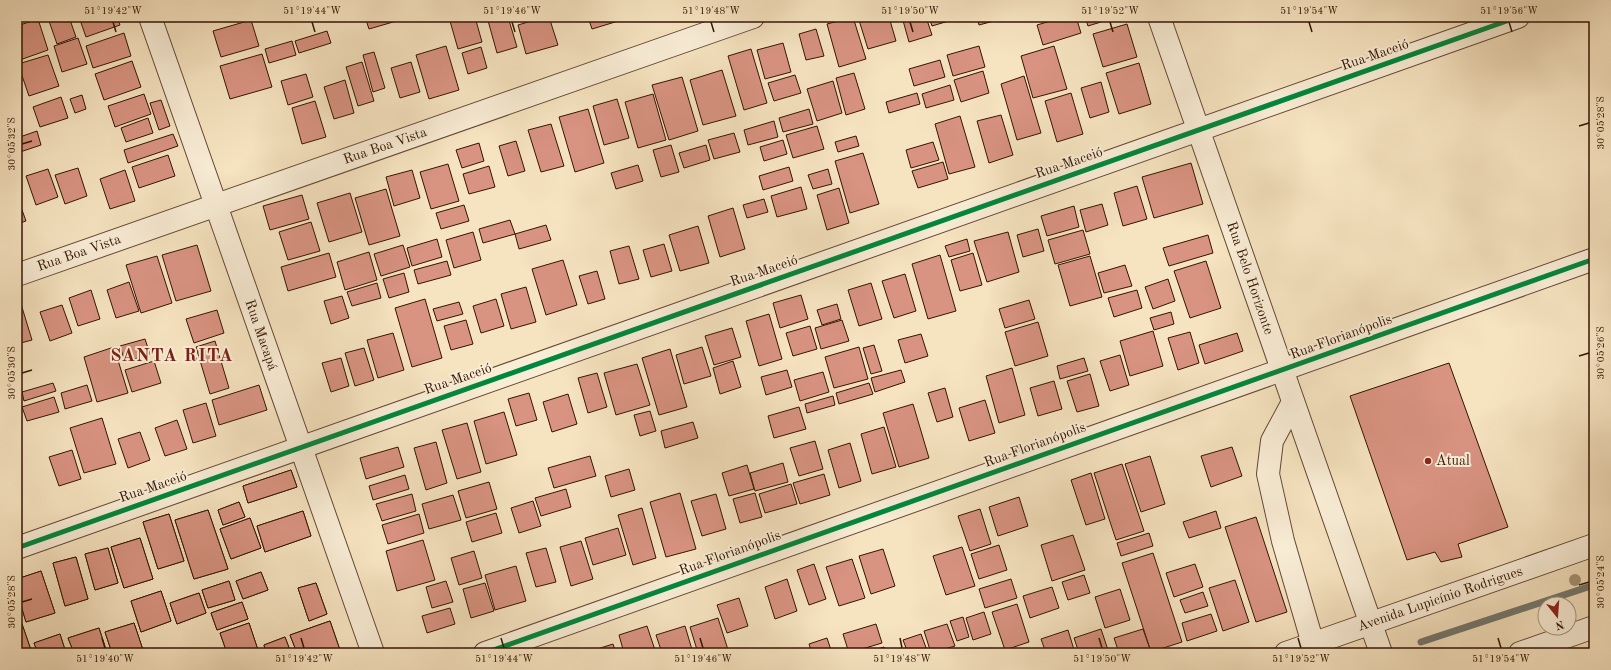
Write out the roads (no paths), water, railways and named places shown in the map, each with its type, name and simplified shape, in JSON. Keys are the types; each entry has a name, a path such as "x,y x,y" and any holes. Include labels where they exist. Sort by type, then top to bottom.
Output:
{"street":[{"name":"Rua Macapá","path":"150,17 373,653"},
{"name":"Rua Boa Vista","path":"17,275 753,17"},
{"name":"Rua Belo Horizonte","path":"1159,17 1381,653"},
{"name":"Rua Maceió","path":"17,548 1518,17"},
{"name":"Rua Florianópolis","path":"485,653 1594,260"},
{"path":"1293,402 1272,441 1268,474 1284,541 1313,644"},
{"name":"Avenida Lupicínio Rodrigues","path":"1286,653 1594,544"},
{"path":"1520,653 1594,627"}],"waterway":[{"path":"1421,642 1594,585"}],"place":[{"name":"Atual","path":"1428,461"}],"district":[{"name":"SANTA RITA","path":"172,356"}]}
